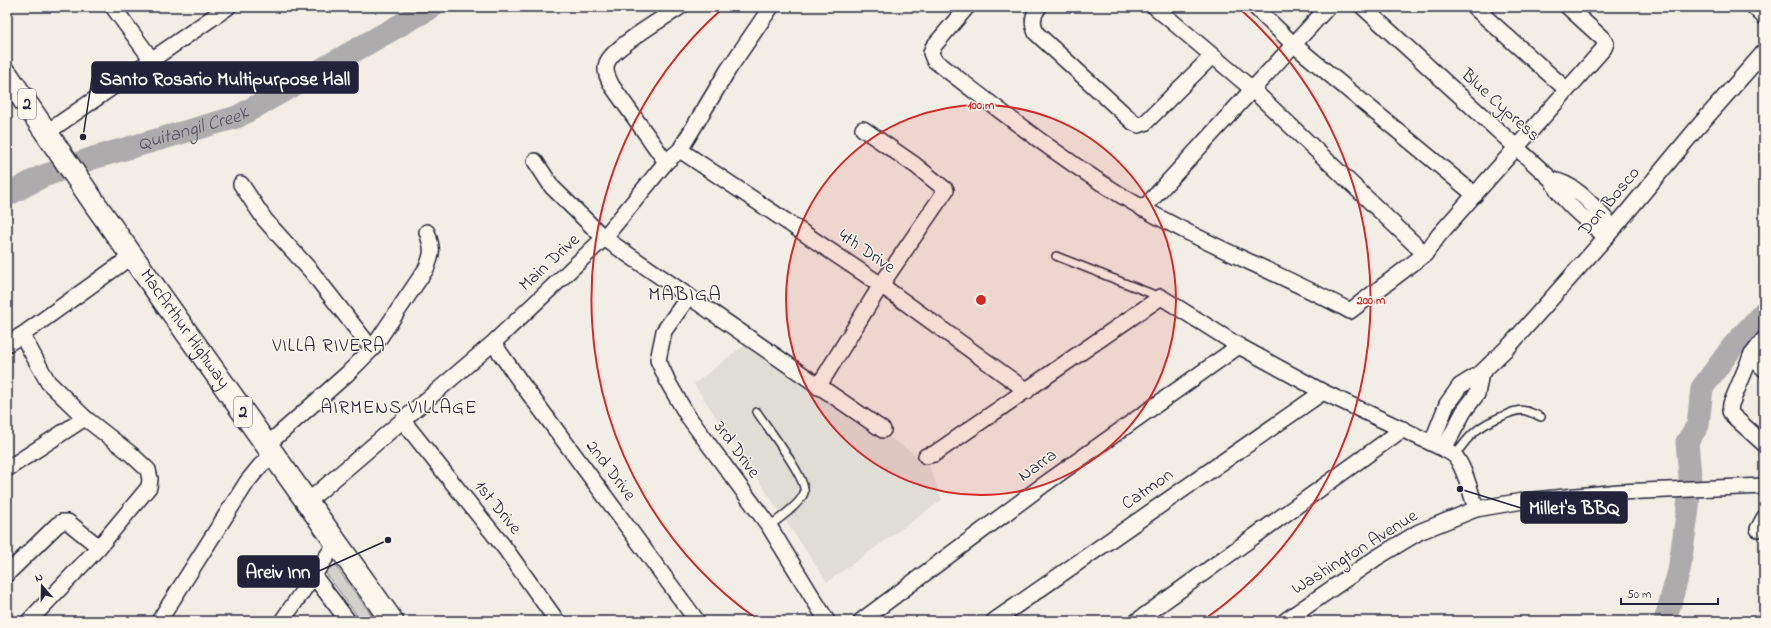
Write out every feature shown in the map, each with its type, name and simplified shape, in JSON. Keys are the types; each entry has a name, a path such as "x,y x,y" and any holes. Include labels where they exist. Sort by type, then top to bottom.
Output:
{"highway":[{"name":"MacArthur Highway","path":"7,75 58,152 306,503 392,621"}],"street":[{"path":"113,7 152,60"},
{"path":"46,133 228,7"},
{"path":"666,162 612,86 606,74 607,62 615,51 680,7"},
{"name":"Main Drive","path":"306,503 493,343 604,238 666,162 680,150 728,70 771,7"},
{"path":"967,7 933,47 931,53 934,60 1066,159 1143,208 1206,243 1322,296 1350,311 1425,254 1604,48 1606,43 1602,38 1568,7"},
{"path":"1039,7 1034,14 1033,25 1036,33 1134,123 1139,125 1145,123 1212,56"},
{"path":"1156,7 1252,89 1425,254"},
{"path":"1255,7 1293,44 1475,195"},
{"path":"1143,208 1328,7"},
{"name":"Blue Cypress","path":"1363,7 1552,180 1556,190 1564,198 1610,232"},
{"path":"1474,7 1567,90"},
{"path":"1754,7 1764,17"},
{"name":"Don Bosco","path":"1444,449 1447,404 1460,386 1481,373 1510,344 1610,232 1697,128 1764,52"},
{"path":"818,387 881,285 946,190 916,165 863,130"},
{"name":"4th Drive","path":"680,150 881,285 1027,391"},
{"path":"535,161 552,187 604,238 818,387 883,430"},
{"path":"241,184 265,220 311,271 372,349"},
{"path":"159,621 247,482 260,466 270,450 372,349 426,269 432,256 432,247 427,232"},
{"path":"7,344 22,335 132,256"},
{"name":"3rd Drive","path":"689,296 664,331 658,360 669,384 687,416 769,526 827,621"},
{"path":"926,456 934,454 1161,297 1239,346 1323,392 1444,449 1466,478 1476,510"},
{"path":"22,335 48,382 84,418 131,454 148,470 150,479 149,487 99,547 29,621"},
{"path":"1764,339 1750,356 1731,404 1730,411 1732,415 1764,444"},
{"name":"2nd Drive","path":"493,343 697,621"},
{"name":"Narra","path":"861,621 1042,486 1239,346"},
{"path":"1750,356 1764,369"},
{"name":"Catmon","path":"994,621 1323,392"},
{"path":"7,469 84,418"},
{"name":"1st Drive","path":"403,421 504,547 557,621"},
{"path":"1137,621 1403,429"},
{"name":"Washington Avenue","path":"1285,621 1376,558 1419,532 1476,510 1523,501 1619,492 1764,486"},
{"path":"7,574 57,525 62,522 68,522 99,547"},
{"path":"282,621 336,544"},
{"path":"314,576 348,621"}],"lane":[{"path":"1056,256 1161,297"},
{"path":"1444,449 1465,441 1480,426 1514,411 1526,410 1541,418"},
{"path":"757,412 799,474 805,488 804,495 780,518 769,526"}],"shaded area":[{"path":"747,343 928,463 942,500 827,582 694,384"},
{"path":"335,565 376,621 361,621 325,572"}],"waterway":[{"name":"Quitangil Creek","path":"7,195 41,177 93,158 237,117 432,7"},
{"path":"1665,621 1679,571 1688,508 1690,476 1687,442 1698,425 1702,388 1733,346 1764,312"}],"place":[{"name":"Santo Rosario Multipurpose Hall","path":"83,137"},
{"name":"Millet's BBQ","path":"1460,489"},
{"name":"Areiv Inn","path":"388,540"}],"district":[{"name":"MABIGA","path":"685,295"},
{"name":"VILLA RIVERA","path":"329,346"},
{"name":"AIRMENS VILLAGE","path":"399,408"}]}
